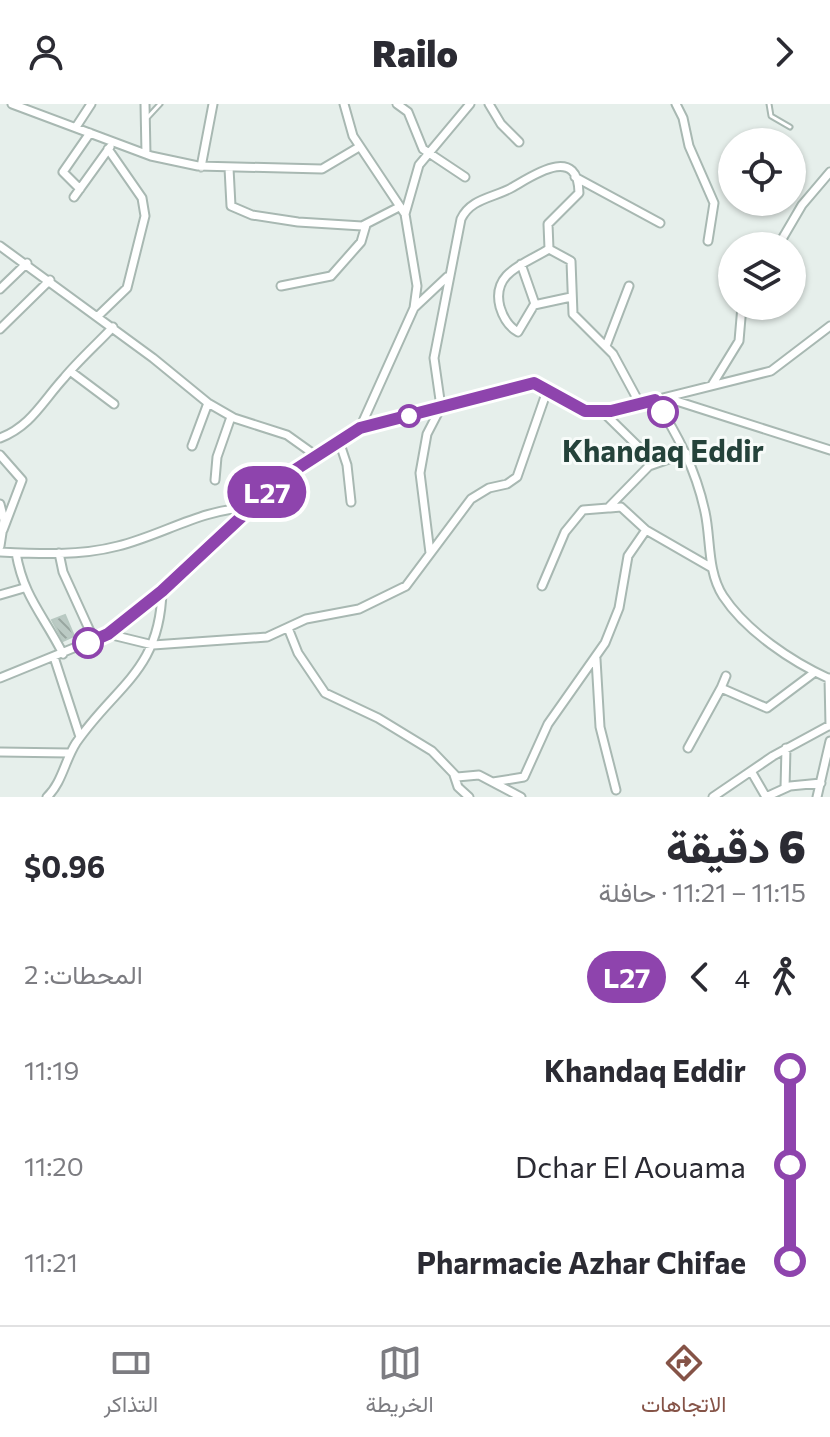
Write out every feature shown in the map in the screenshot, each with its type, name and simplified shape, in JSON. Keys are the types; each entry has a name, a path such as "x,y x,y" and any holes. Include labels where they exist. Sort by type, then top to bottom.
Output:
{"street":[{"path":"12,104 39,108 111,145 201,167 322,169 359,147"},
{"path":"76,127 91,104"},
{"path":"145,104 146,154"},
{"path":"201,167 213,104"},
{"path":"344,104 349,129 405,214"},
{"path":"397,104 408,112 417,138 428,152 465,177"},
{"path":"360,428 414,308 416,271 405,214 413,177 428,152 470,104"},
{"path":"489,104 501,124 519,142"},
{"path":"676,104 683,118 686,139 714,203 708,241"},
{"path":"80,189 63,172 90,133"},
{"path":"74,197 111,145"},
{"path":"98,316 127,288 145,216 142,198 111,145"},
{"path":"430,553 420,473 427,434 441,407 434,358 447,277 456,255 461,219 472,205 547,167 567,170 660,223"},
{"path":"229,168 229,202 241,211 298,222 366,225 399,207"},
{"path":"786,232 802,205 830,172"},
{"path":"549,249 548,224 579,193 575,177"},
{"path":"281,286 331,276 361,242 366,225"},
{"path":"1,247 113,327 208,403 231,417 287,435 315,455"},
{"path":"549,249 521,264 501,281 498,295 501,310 518,332 535,304 571,297"},
{"path":"549,249 571,261 571,297 575,318 606,346 640,404"},
{"path":"0,289 27,263"},
{"path":"521,264 535,304"},
{"path":"414,308 447,277"},
{"path":"0,329 50,280"},
{"path":"606,346 629,286"},
{"path":"712,385 739,341 741,320"},
{"path":"0,678 108,634 162,591 284,477 360,428 523,384 548,388 585,411 603,412 640,404 771,371 830,326"},
{"path":"0,438 15,433 30,421 70,371 113,327"},
{"path":"70,371 114,404"},
{"path":"108,634 153,645 267,637 306,619 359,609 406,586 471,499 517,477 548,388"},
{"path":"665,397 830,450"},
{"path":"655,400 678,432 686,453 706,512 712,568 722,595 751,626 815,672 829,678 830,726 786,748 713,797"},
{"path":"192,446 208,403"},
{"path":"603,412 655,463"},
{"path":"215,480 217,457 231,417"},
{"path":"339,441 347,465 351,502"},
{"path":"608,508 655,463 686,453"},
{"path":"0,455 22,480 0,546"},
{"path":"0,504 3,530"},
{"path":"542,586 559,545 587,508 621,507 646,530 712,568"},
{"path":"0,552 59,553 118,546 224,509 250,508"},
{"path":"493,782 524,777 548,724 595,658 619,608 628,556 646,530"},
{"path":"16,553 24,588 63,654"},
{"path":"59,553 63,572 94,640"},
{"path":"0,595 24,588"},
{"path":"51,796 69,753 115,701 153,645 162,613 162,591"},
{"path":"288,628 298,653 325,693 378,718 432,751 469,797"},
{"path":"54,657 80,737"},
{"path":"595,658 600,727 616,790"},
{"path":"721,688 767,708 815,672"},
{"path":"688,748 726,676"},
{"path":"817,797 830,741"},
{"path":"785,788 786,748"},
{"path":"0,752 69,753"},
{"path":"751,771 766,797 785,788 821,783"},
{"path":"454,775 461,778 479,775 521,797"}],"lane":[{"path":"146,120 160,104"},
{"path":"769,104 771,116 790,127"}],"building":[{"path":"65,615 74,636 63,641 52,620"}],"bus line":[{"name":"L27","path":"88,643 108,634 162,591 284,477 360,428 504,388 534,383 585,411 611,411 655,400 663,412"}],"place":[{"name":"Khandaq Eddir","path":"663,412"}]}
